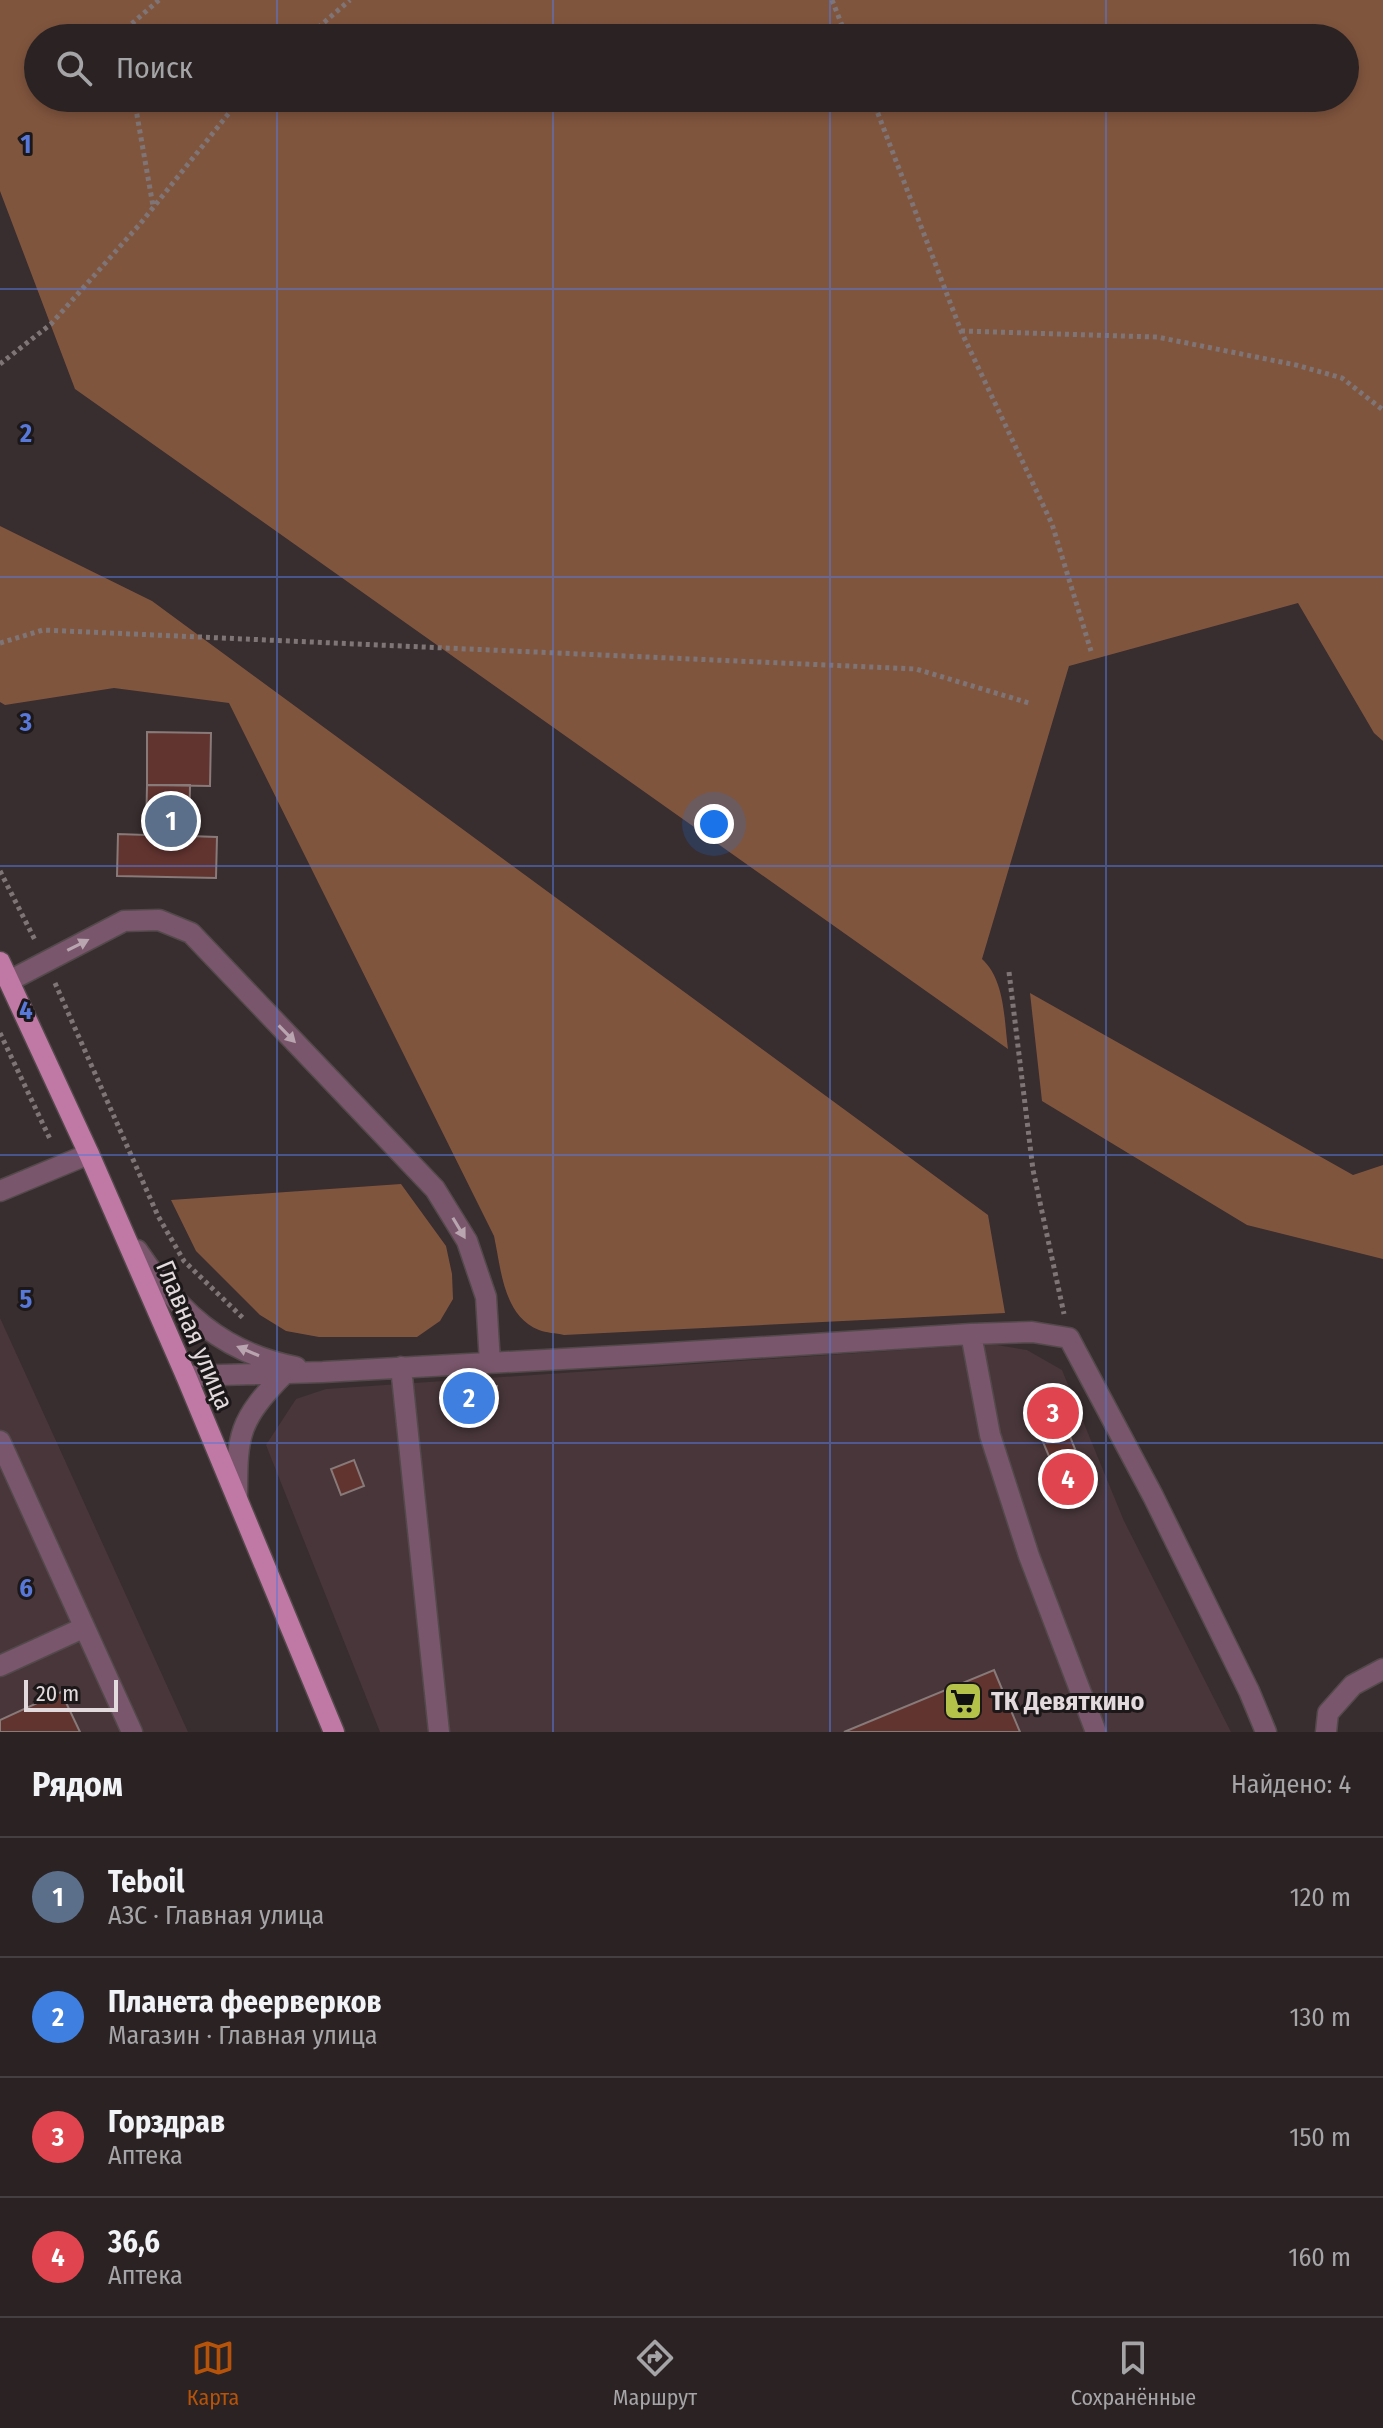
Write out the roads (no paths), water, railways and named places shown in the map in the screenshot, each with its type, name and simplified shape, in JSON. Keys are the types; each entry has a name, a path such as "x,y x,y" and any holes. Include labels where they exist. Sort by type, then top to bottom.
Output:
{"main road":[{"name":"Главная улица","path":"5,972 186,1376 334,1732"}],"street":[{"path":"5,972 46,962 124,921 159,920 191,933 435,1189 467,1241 486,1297 490,1363"},
{"path":"0,1191 89,1154"},
{"path":"117,1220 178,1304 208,1332 250,1353 285,1365 323,1372"},
{"path":"186,1376 323,1372 971,1334 1032,1332 1069,1338 1153,1496 1266,1732"},
{"path":"971,1334 990,1435 1029,1556 1096,1732"},
{"path":"401,1367 439,1732"},
{"path":"237,1498 237,1448 246,1420 285,1373"},
{"path":"0,1441 132,1732"},
{"path":"0,1666 83,1628"},
{"path":"1326,1732 1328,1713 1336,1703 1353,1685 1383,1669"}],"place":[{"name":"Teboil","path":"171,821"},
{"name":"Планета феерверков","path":"469,1398"},
{"name":"Горздрав","path":"1053,1413"},
{"name":"36,6","path":"1068,1479"},
{"name":"ТК Девяткино","path":"963,1701"}]}
